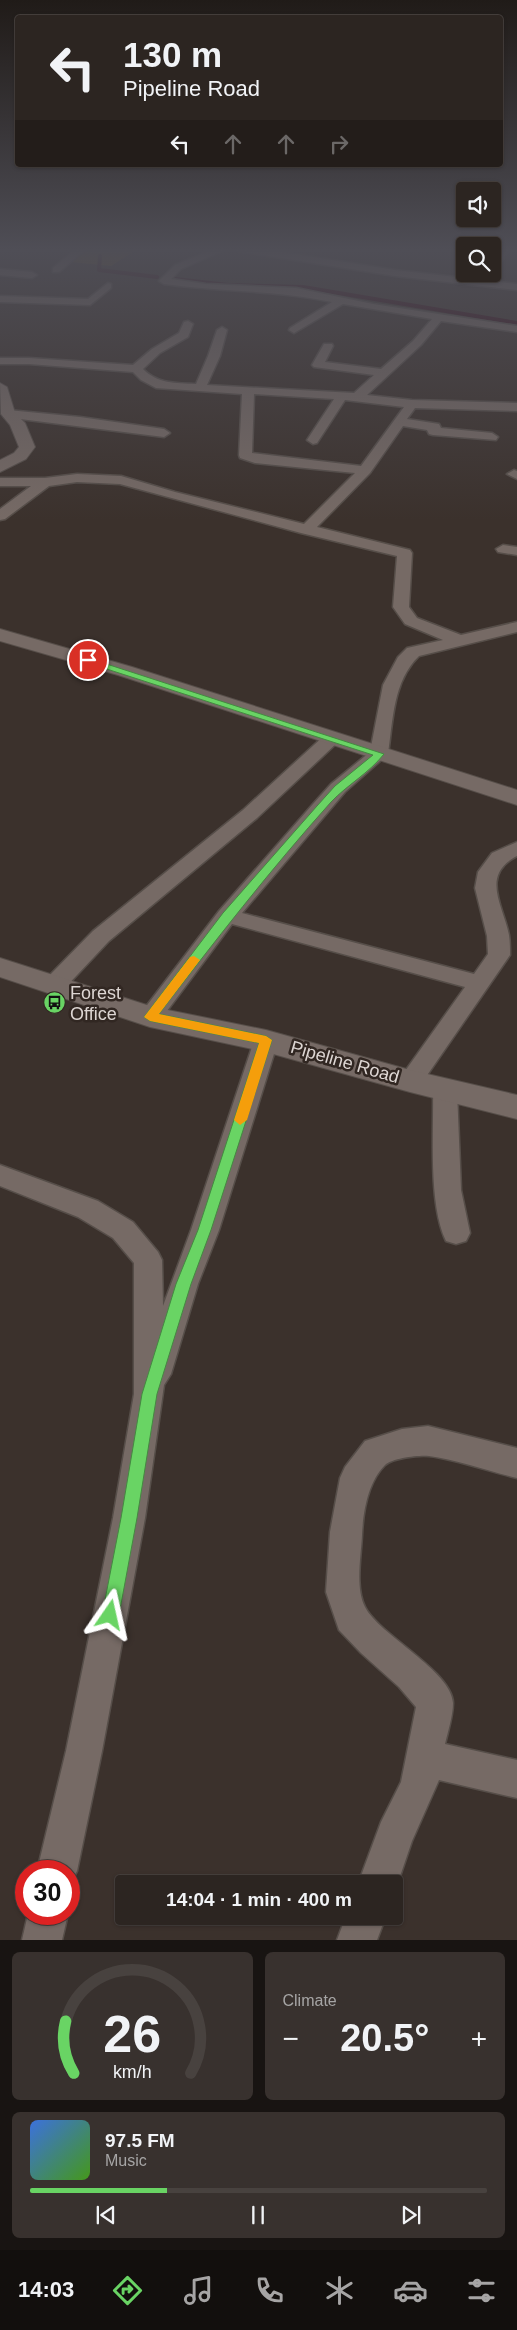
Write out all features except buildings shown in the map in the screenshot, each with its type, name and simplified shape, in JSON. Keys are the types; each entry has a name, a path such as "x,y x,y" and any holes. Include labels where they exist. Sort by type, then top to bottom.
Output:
{"main road":[{"path":"0,392 4,413 17,423 27,447 20,456 0,467"},
{"path":"0,635 125,671 517,798"},
{"name":"Pipeline Road","path":"0,967 150,1017 266,1040 410,1081 517,1107"}],"street":[{"path":"136,369 148,358 178,339"},
{"path":"200,387 219,339"},
{"path":"404,339 419,341"},
{"path":"356,397 421,339"},
{"path":"328,346 318,365 383,373"},
{"path":"29,360 39,351"},
{"path":"132,356 148,358"},
{"path":"0,361 29,360 136,369 145,378 156,384 356,397 412,404 517,407"},
{"path":"293,394 306,380"},
{"path":"248,389 246,455 255,459 365,470"},
{"path":"313,440 341,397"},
{"path":"306,530 365,470 412,404"},
{"path":"4,413 164,433"},
{"path":"400,422 434,426 433,430 492,437"},
{"path":"0,482 44,482 78,478 121,480 170,495 306,530 344,537 405,553 401,607 411,621 458,640"},
{"path":"0,516 44,482"},
{"path":"150,1017 227,916 338,788 379,754 394,675 404,659 413,652 517,627"},
{"path":"54,985 101,936 250,814 332,738"},
{"path":"410,1081 499,955 498,936 485,888 488,872 499,856 517,848"},
{"path":"227,916 480,984"},
{"path":"59,1860 86,1742 126,1538 149,1394 266,1040"},
{"path":"445,1090 448,1190 456,1233"},
{"path":"0,1175 88,1209 123,1230 148,1260 149,1394"},
{"path":"381,1875 395,1836 419,1785 435,1702 412,1674 373,1641 351,1618 343,1592 346,1532 356,1478 376,1452 402,1444 428,1441 517,1464"},
{"path":"425,1758 517,1779"},
{"path":"42,1940 45,1925"},
{"path":"357,1940 363,1925"}],"slow traffic":[{"path":"194,960 150,1017 266,1040 240,1120"}],"place":[{"name":"Forest Office","path":"54,1003"}],"route":[{"path":"88,660 316,732 379,754 338,788 320,808 227,916 150,1017 266,1040 149,1394 129,1518 110,1615"}]}
